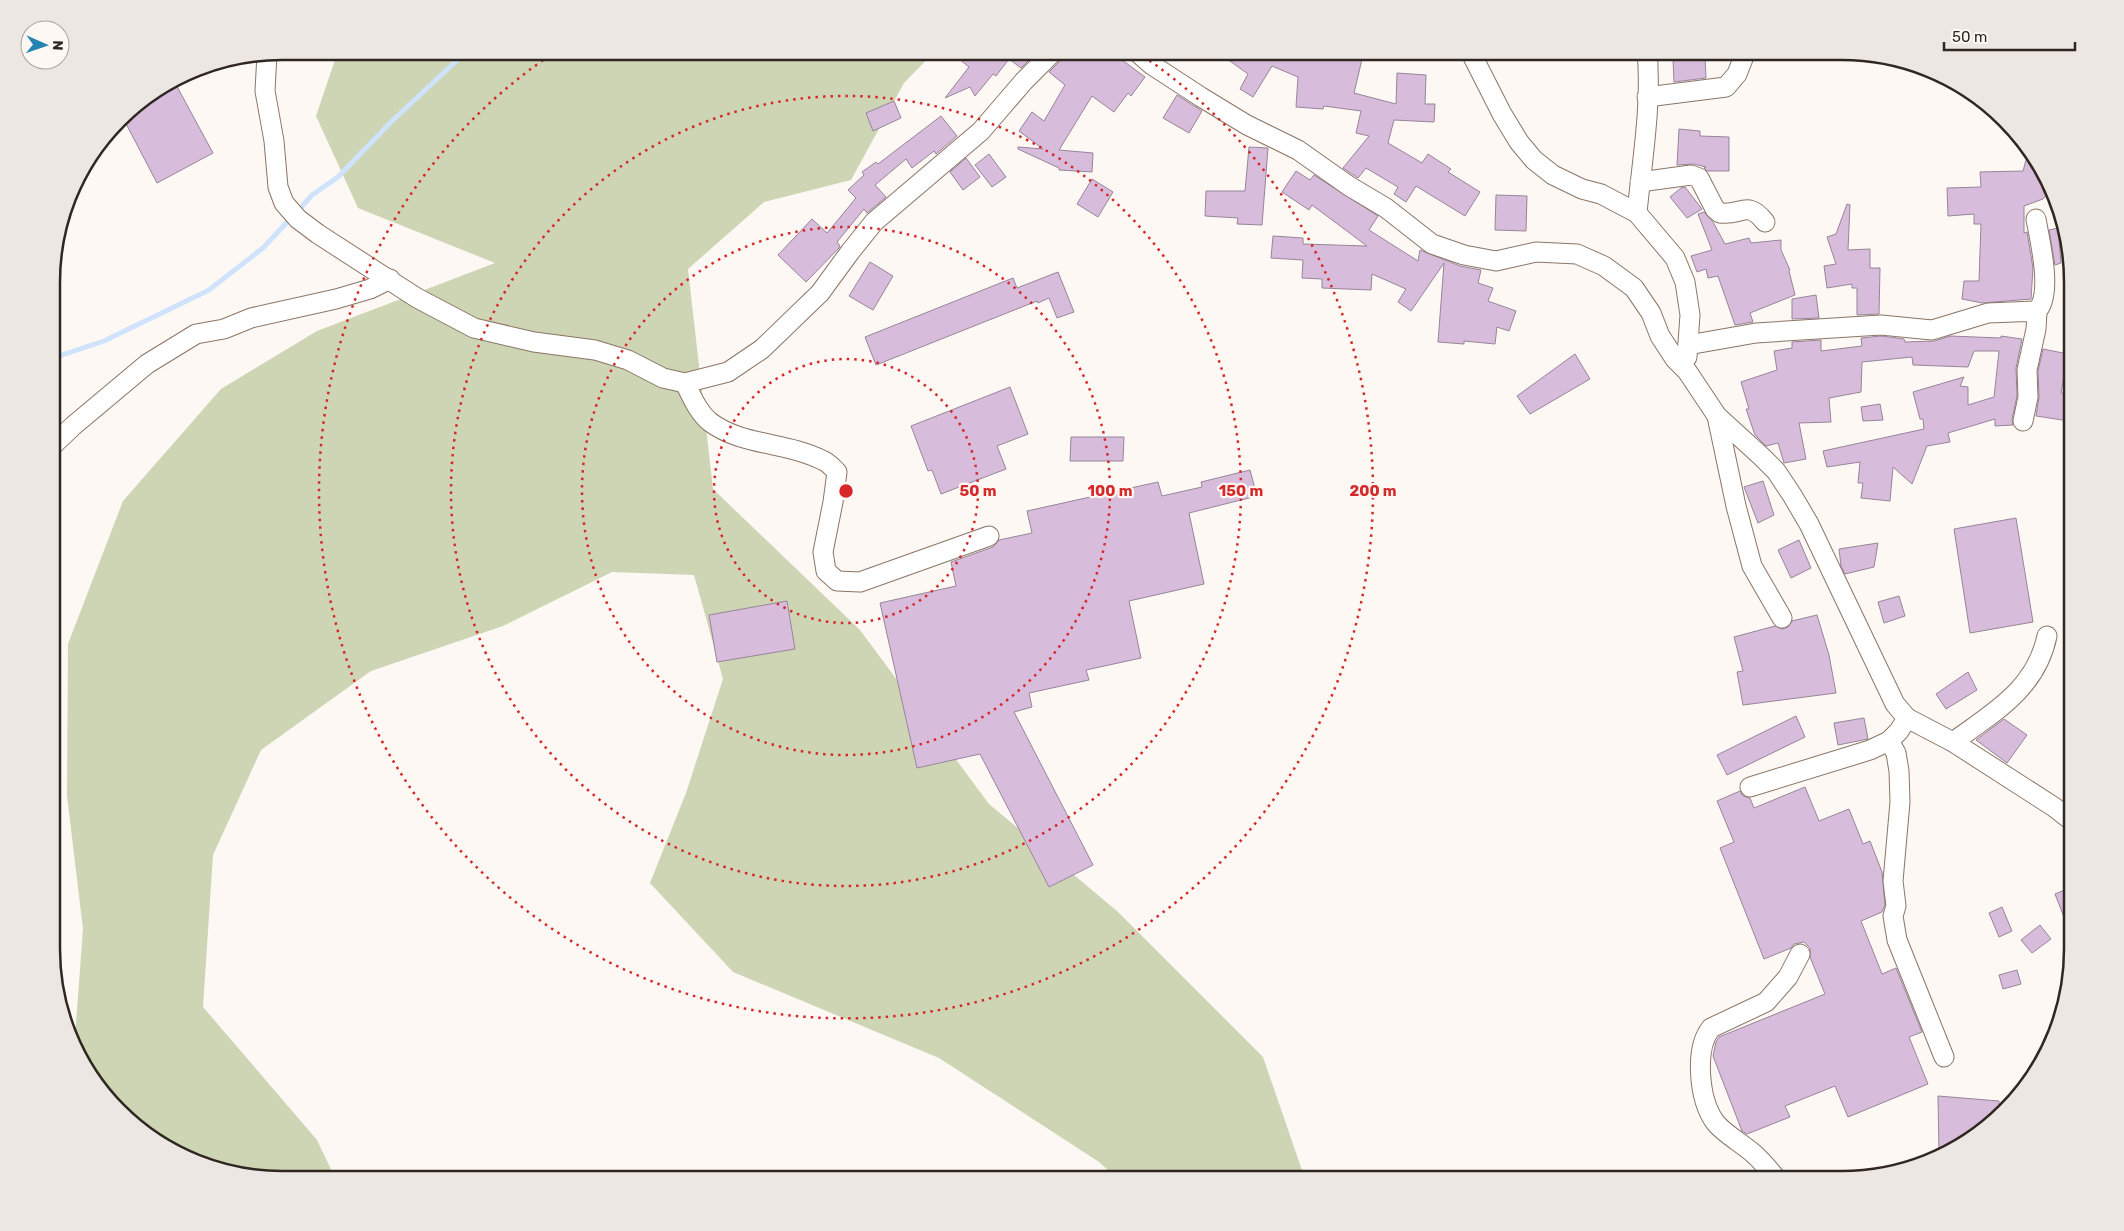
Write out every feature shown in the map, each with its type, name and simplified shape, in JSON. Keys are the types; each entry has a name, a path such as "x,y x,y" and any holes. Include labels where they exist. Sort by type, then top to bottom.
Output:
{"street":[{"path":"267,60 266,91 274,141 278,187 284,203 298,219 417,298 474,328 534,342 595,350 628,360 663,378 685,383 728,372 762,349 820,293 874,222 981,130 1045,60"},
{"path":"1146,60 1247,125 1298,150 1349,186 1386,208 1432,244 1464,255 1496,261 1536,252 1577,254 1604,266 1634,288 1651,313 1660,336 1675,359 1687,371 1717,416 1776,471 1792,495 1809,524 1833,573 1890,696 1907,718 1954,742 2064,815"},
{"path":"1475,60 1502,114 1519,142 1534,160 1553,175 1582,189 1601,194 1637,213 1675,258 1686,282 1690,315 1687,371"},
{"path":"1637,213 1647,97 1648,60"},
{"path":"1647,97 1726,87 1737,74 1742,60"},
{"path":"1640,182 1691,176 1699,178 1715,209 1720,213 1725,214 1752,209 1765,222"},
{"path":"2023,420 2028,397 2026,370 2036,329 2037,311 2044,301 2045,278 2036,219"},
{"path":"60,438 147,364 196,334 224,329 251,318 336,299 370,289 390,279"},
{"path":"1688,345 1756,333 1881,325 1932,330 1988,313 2037,311"},
{"path":"685,383 695,404 710,421 736,435 824,460 837,472 834,502 823,552 826,571 838,580 860,582 989,536"},
{"path":"1717,416 1736,506 1752,566 1782,618"},
{"path":"1954,742 2013,698 2036,667 2047,636"},
{"path":"1750,787 1870,750 1889,740 1899,731 1907,718"},
{"path":"1889,740 1896,753 1899,771 1900,802 1893,881 1896,906 1893,916 1897,940 1944,1057"},
{"path":"1770,1171 1755,1155 1715,1123 1705,1100 1700,1056 1705,1035 1711,1028 1766,1002 1788,977 1800,954"}],"green space":[{"path":"335,60 926,60 904,83 851,180 764,202 688,269 713,489 860,630 989,804 1117,911 1263,1057 1302,1171 1109,1171 1099,1162 939,1058 733,972 650,883 686,793 723,679 694,575 612,572 503,626 371,671 261,750 213,855 203,1007 317,1140 332,1171 268,1171 239,1167 211,1159 184,1148 159,1134 125,1106 97,1072 76,1030 83,929 67,796 68,644 123,501 221,389 317,331 495,263 358,208 316,116"}],"building":[{"path":"960,60 1008,60 996,76 993,74 975,96 970,87 945,98 969,67"},
{"path":"1010,60 1029,60 1021,68"},
{"path":"1061,60 1122,60 1145,77 1131,96 1128,93 1114,112 1092,96 1059,150 1093,153 1092,172 1059,170 1059,168 1018,149 1018,147 1043,149 1019,131 1032,112 1044,121 1065,85 1049,72"},
{"path":"1229,60 1362,60 1354,93 1396,104 1397,73 1426,75 1425,104 1435,104 1434,122 1394,120 1388,143 1422,163 1428,154 1451,169 1448,172 1480,192 1465,216 1416,186 1406,202 1394,194 1398,187 1366,168 1358,178 1343,168 1369,136 1356,133 1361,111 1324,106 1323,109 1296,107 1298,77 1272,66 1253,97 1240,89 1248,74"},
{"path":"1673,60 1705,60 1706,78 1674,82"},
{"path":"177,87 213,153 157,183 126,124 159,97"},
{"path":"1177,95 1202,111 1189,133 1163,118"},
{"path":"894,101 901,118 873,131 866,113"},
{"path":"941,116 957,136 936,154 934,151 912,168 906,159 875,185 886,197 867,213 864,209 837,242 840,246 839,248 806,282 778,255 812,219 827,233 856,198 848,190 864,175 862,172 876,162 878,164"},
{"path":"1679,129 1700,131 1700,136 1729,137 1729,171 1707,171 1704,168 1706,167 1694,164 1677,165"},
{"path":"1249,147 1268,148 1262,225 1237,224 1238,218 1205,216 1206,191 1245,191"},
{"path":"989,154 1006,177 992,187 975,165"},
{"path":"966,158 980,177 963,190 950,172"},
{"path":"2026,158 2046,195 2043,199 2024,206 2024,233 2027,232 2033,268 2031,299 1982,303 1962,299 1964,281 1979,281 1981,224 1974,224 1974,214 1948,216 1947,188 1981,187 1980,172 2023,171"},
{"path":"1296,171 1310,180 1314,175 1378,216 1369,230 1418,261 1420,250 1460,266 1481,270 1478,283 1493,288 1488,301 1516,311 1509,331 1497,327 1495,344 1464,341 1464,344 1438,342 1444,263 1411,311 1398,302 1406,289 1372,274 1371,290 1322,288 1322,279 1302,278 1303,260 1271,258 1273,236 1303,238 1303,244 1367,246 1312,205 1309,210 1282,192"},
{"path":"1092,179 1113,192 1098,217 1077,204"},
{"path":"1685,187 1702,209 1687,218 1670,197"},
{"path":"1496,195 1527,196 1526,231 1495,230"},
{"path":"1847,204 1850,205 1848,250 1870,249 1870,268 1880,268 1879,314 1857,315 1857,288 1852,288 1852,284 1827,288 1824,266 1836,264 1827,237 1836,234"},
{"path":"1704,212 1713,222 1725,244 1749,238 1751,243 1781,240 1781,250 1790,270 1795,295 1750,313 1753,322 1735,325 1718,276 1708,278 1706,269 1697,272 1691,256 1712,250 1698,214"},
{"path":"2057,228 2058,234 2061,263 2055,265 2049,230"},
{"path":"870,262 893,276 873,310 849,296"},
{"path":"1058,272 1074,312 1057,318 1049,298 1038,303 1037,301 876,365 865,337 1013,278 1017,288"},
{"path":"1816,295 1819,318 1792,319 1792,299"},
{"path":"1881,336 1904,339 1905,342 1935,341 1950,336 2001,338 2001,336 2022,339 2016,368 2017,396 2012,419 2013,425 1995,426 1995,419 1948,433 1950,442 1927,446 1912,484 1893,467 1890,501 1861,498 1863,483 1858,483 1860,462 1827,467 1823,451 1924,429 1923,419 1920,419 1913,392 1964,377 1960,386 1968,387 1968,405 1994,397 1999,351 1974,351 1968,367 1913,365 1912,357 1862,362 1861,392 1829,398 1831,422 1799,423 1806,459 1784,463 1778,443 1766,446 1755,435 1746,409 1749,409 1741,382 1777,370 1774,351 1792,348 1792,342 1821,340 1821,351 1862,346 1861,338"},
{"path":"2043,349 2064,353 2064,376 2061,393 2064,394 2064,420 2036,416 2039,397 2038,371"},
{"path":"1575,354 1590,379 1530,414 1517,396"},
{"path":"1010,387 1028,434 997,446 1006,469 941,494 932,470 928,471 911,426"},
{"path":"1880,404 1883,420 1863,421 1861,407"},
{"path":"1071,437 1124,437 1123,461 1070,461"},
{"path":"1250,470 1257,496 1189,513 1204,584 1129,601 1141,658 1086,670 1089,680 1029,693 1032,707 1014,712 1093,865 1049,887 980,754 917,768 880,603 956,586 951,562 993,547 999,540 1032,533 1027,511 1158,482 1162,496 1202,487 1201,482"},
{"path":"1763,481 1774,515 1758,523 1744,487"},
{"path":"2016,518 2033,622 1970,633 1954,529"},
{"path":"1799,540 1811,568 1791,578 1778,550"},
{"path":"1878,543 1874,567 1845,574 1841,566 1839,549"},
{"path":"1899,596 1905,616 1884,623 1878,602"},
{"path":"787,601 795,649 717,662 709,615"},
{"path":"1817,615 1829,655 1836,693 1743,705 1737,672 1743,671 1734,637 1775,626 1782,629 1788,627 1792,621"},
{"path":"1968,672 1977,690 1946,709 1936,694"},
{"path":"1796,716 1805,737 1727,775 1717,755"},
{"path":"1864,718 1868,739 1838,745 1834,723"},
{"path":"2004,719 2027,735 2007,763 1976,740"},
{"path":"1805,787 1819,821 1849,809 1863,844 1870,841 1882,872 1885,905 1882,912 1861,921 1882,974 1896,968 1922,1032 1909,1037 1928,1084 1848,1117 1835,1086 1785,1106 1790,1117 1747,1134 1742,1131 1713,1056 1716,1042 1719,1037 1825,994 1810,957 1810,948 1804,942 1794,944 1791,948 1764,959 1720,848 1734,842 1717,801 1740,791 1743,796 1750,798 1754,808"},
{"path":"2064,890 2064,917 2055,894"},
{"path":"2002,907 2012,931 1999,937 1989,913"},
{"path":"2040,925 2051,939 2032,953 2021,940"},
{"path":"2017,970 2021,984 2003,989 1999,975"},
{"path":"1938,1096 1999,1101 1999,1106 1977,1125 1939,1149"}],"waterway":[{"path":"297,212 312,195 338,177 392,121 457,60"},
{"path":"60,356 104,341 209,290 263,248 291,218"}]}
